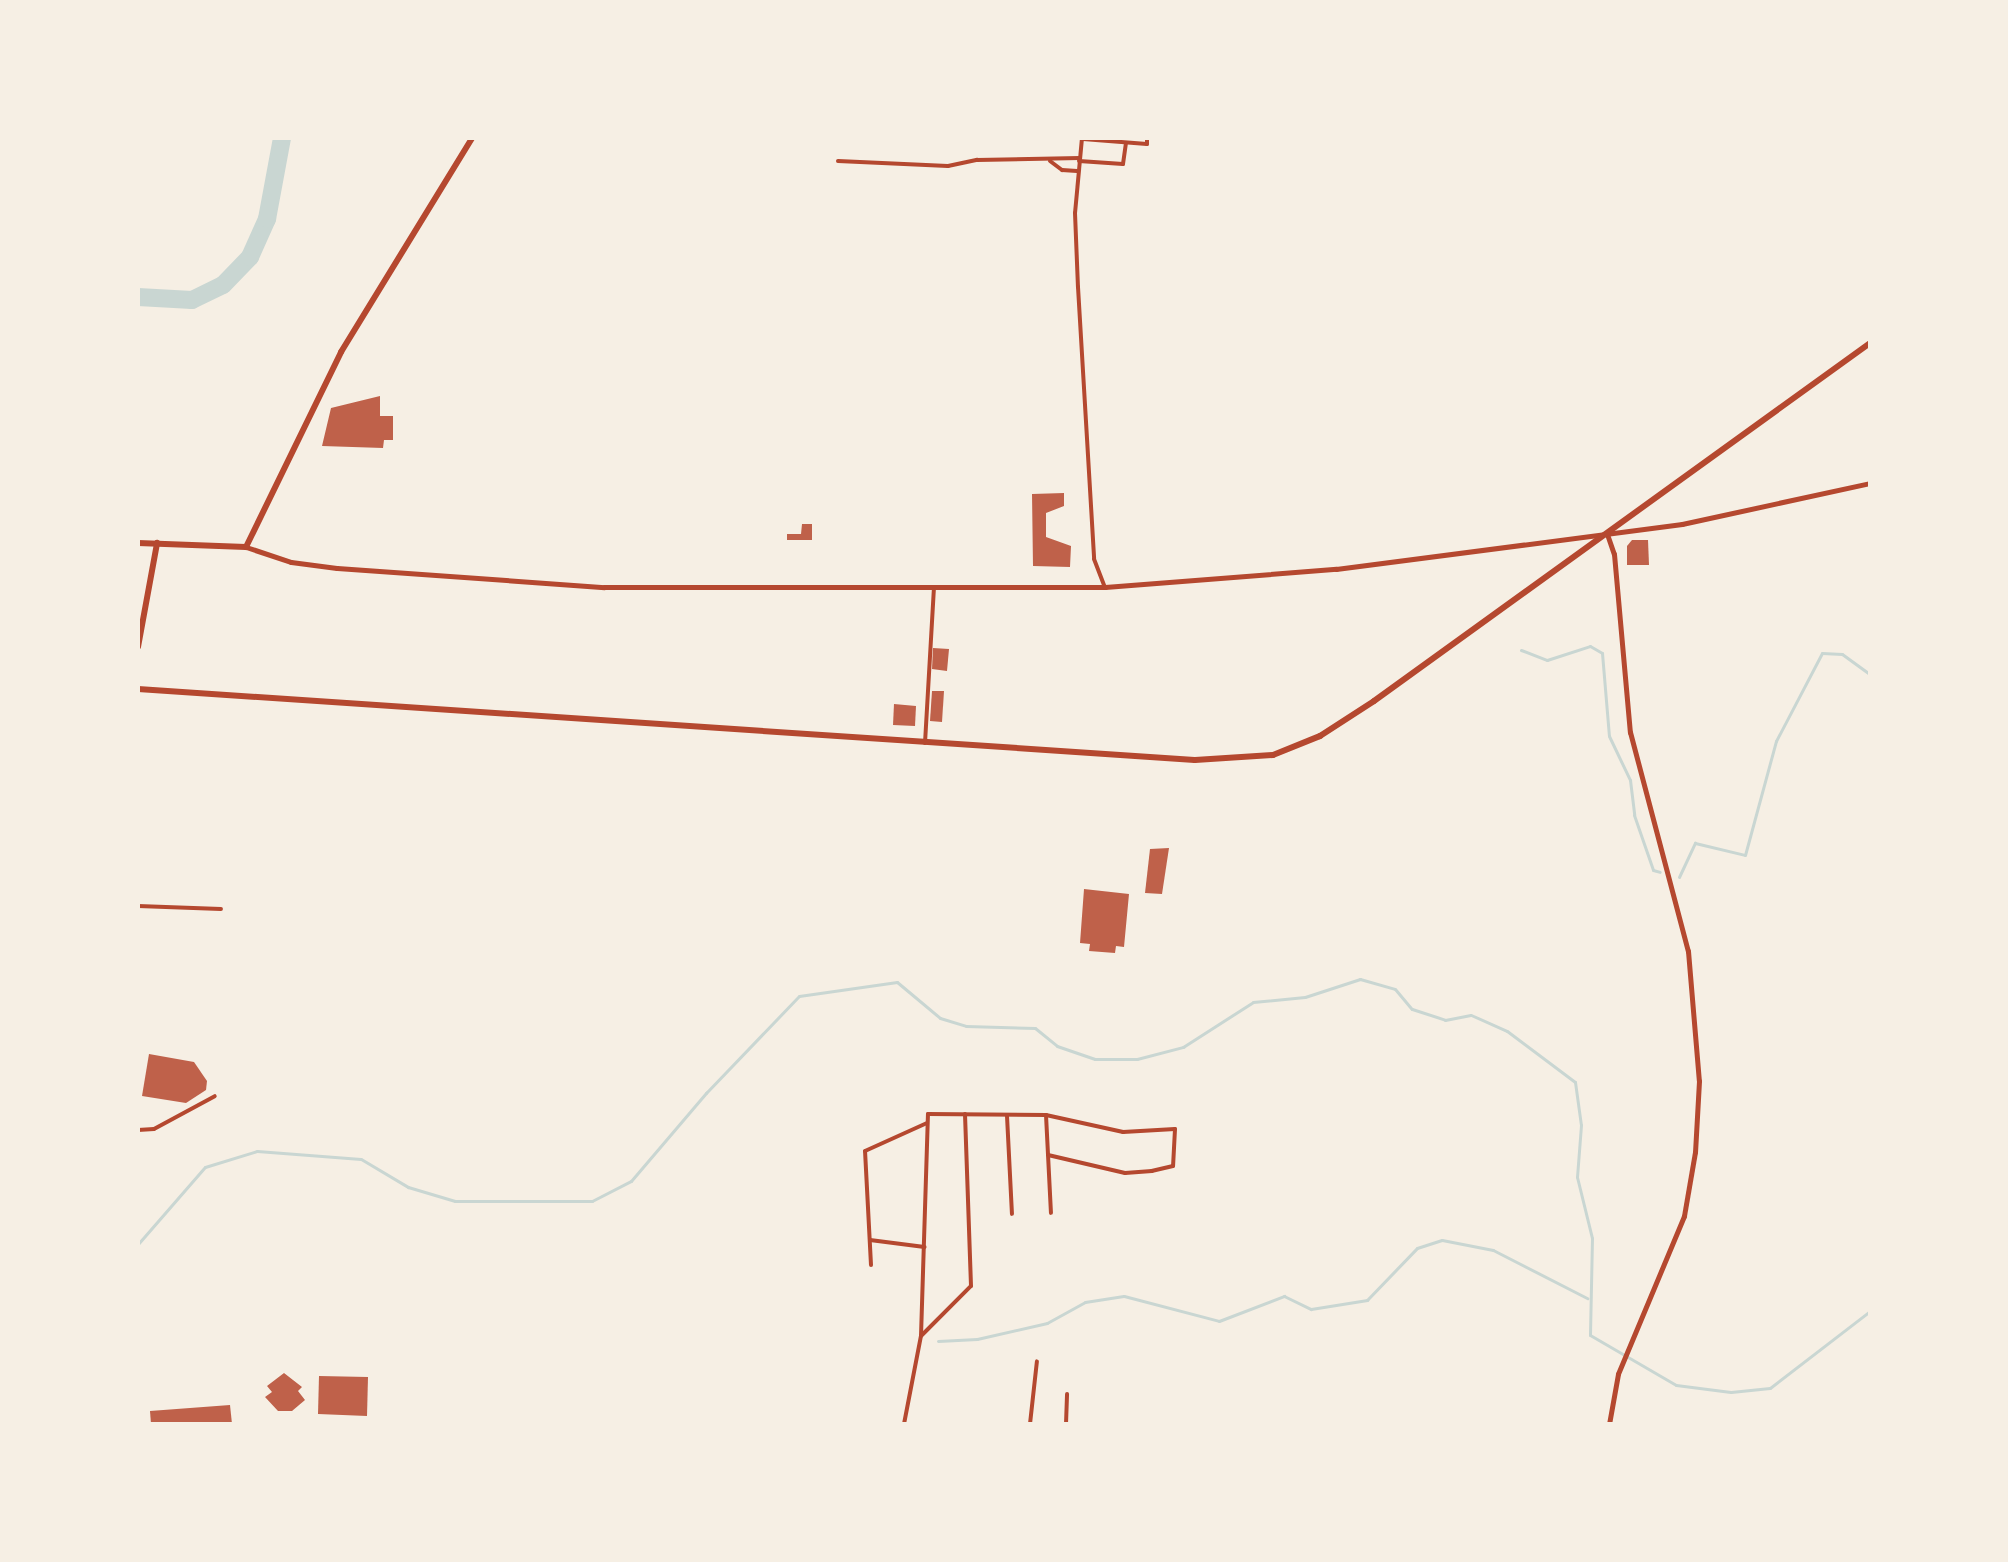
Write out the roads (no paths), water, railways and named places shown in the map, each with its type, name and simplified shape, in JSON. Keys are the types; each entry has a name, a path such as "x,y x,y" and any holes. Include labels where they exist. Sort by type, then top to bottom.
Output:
{"main road":[{"path":"138,543 246,547 341,352 472,138"},
{"path":"138,689 1212,761 1285,752 1374,701 1870,343"},
{"path":"138,647 157,543"}],"street":[{"path":"1105,587 1094,559 1075,228 1078,171 1082,138 1143,144"},
{"path":"1143,152 1147,138"},
{"path":"838,161 948,166 983,160 1079,160 1123,164 1126,142"},
{"path":"1050,161 1062,170 1078,171"},
{"path":"246,547 291,562 337,568 604,587 1105,587 1336,569 1607,534 1782,505 1870,483"},
{"path":"1607,534 1614,554 1630,732 1683,925 1698,1056 1689,1192 1672,1255 1618,1374 1609,1424"},
{"path":"925,743 934,587"},
{"path":"138,906 221,909"},
{"path":"138,1130 154,1129 215,1096"},
{"path":"904,1424 921,1336 928,1114 1046,1115 1123,1132 1175,1129 1173,1166 1152,1171 1125,1173 1048,1155"},
{"path":"921,1336 971,1286 965,1114"},
{"path":"1046,1115 1051,1213"},
{"path":"1007,1116 1012,1214"},
{"path":"871,1265 865,1151 927,1123"},
{"path":"870,1240 925,1247"},
{"path":"1030,1424 1037,1361"},
{"path":"1066,1424 1067,1394"}],"waterway":[{"path":"138,297 192,300 223,285 250,257 267,219 282,138"},
{"path":"1521,650 1547,660 1590,646 1602,653 1609,736 1630,780 1634,815 1653,870 1660,872"},
{"path":"1679,877 1695,843 1745,855 1776,741 1822,653 1842,654 1870,674"},
{"path":"138,1244 205,1167 257,1151 361,1159 408,1187 455,1201 592,1201 631,1181 706,1093 799,996 897,982 940,1018 966,1026 1035,1028 1057,1046 1095,1059 1137,1059 1183,1047 1253,1002 1305,997 1360,979 1395,989 1412,1009 1445,1020 1471,1015 1507,1031 1575,1082 1581,1125 1577,1177 1592,1238 1590,1335 1676,1385 1731,1392 1770,1388 1870,1311"},
{"path":"938,1341 977,1339 1047,1323 1085,1302 1124,1296 1219,1321 1284,1296 1311,1309 1367,1300 1417,1248 1442,1240 1493,1250 1587,1298"}]}
